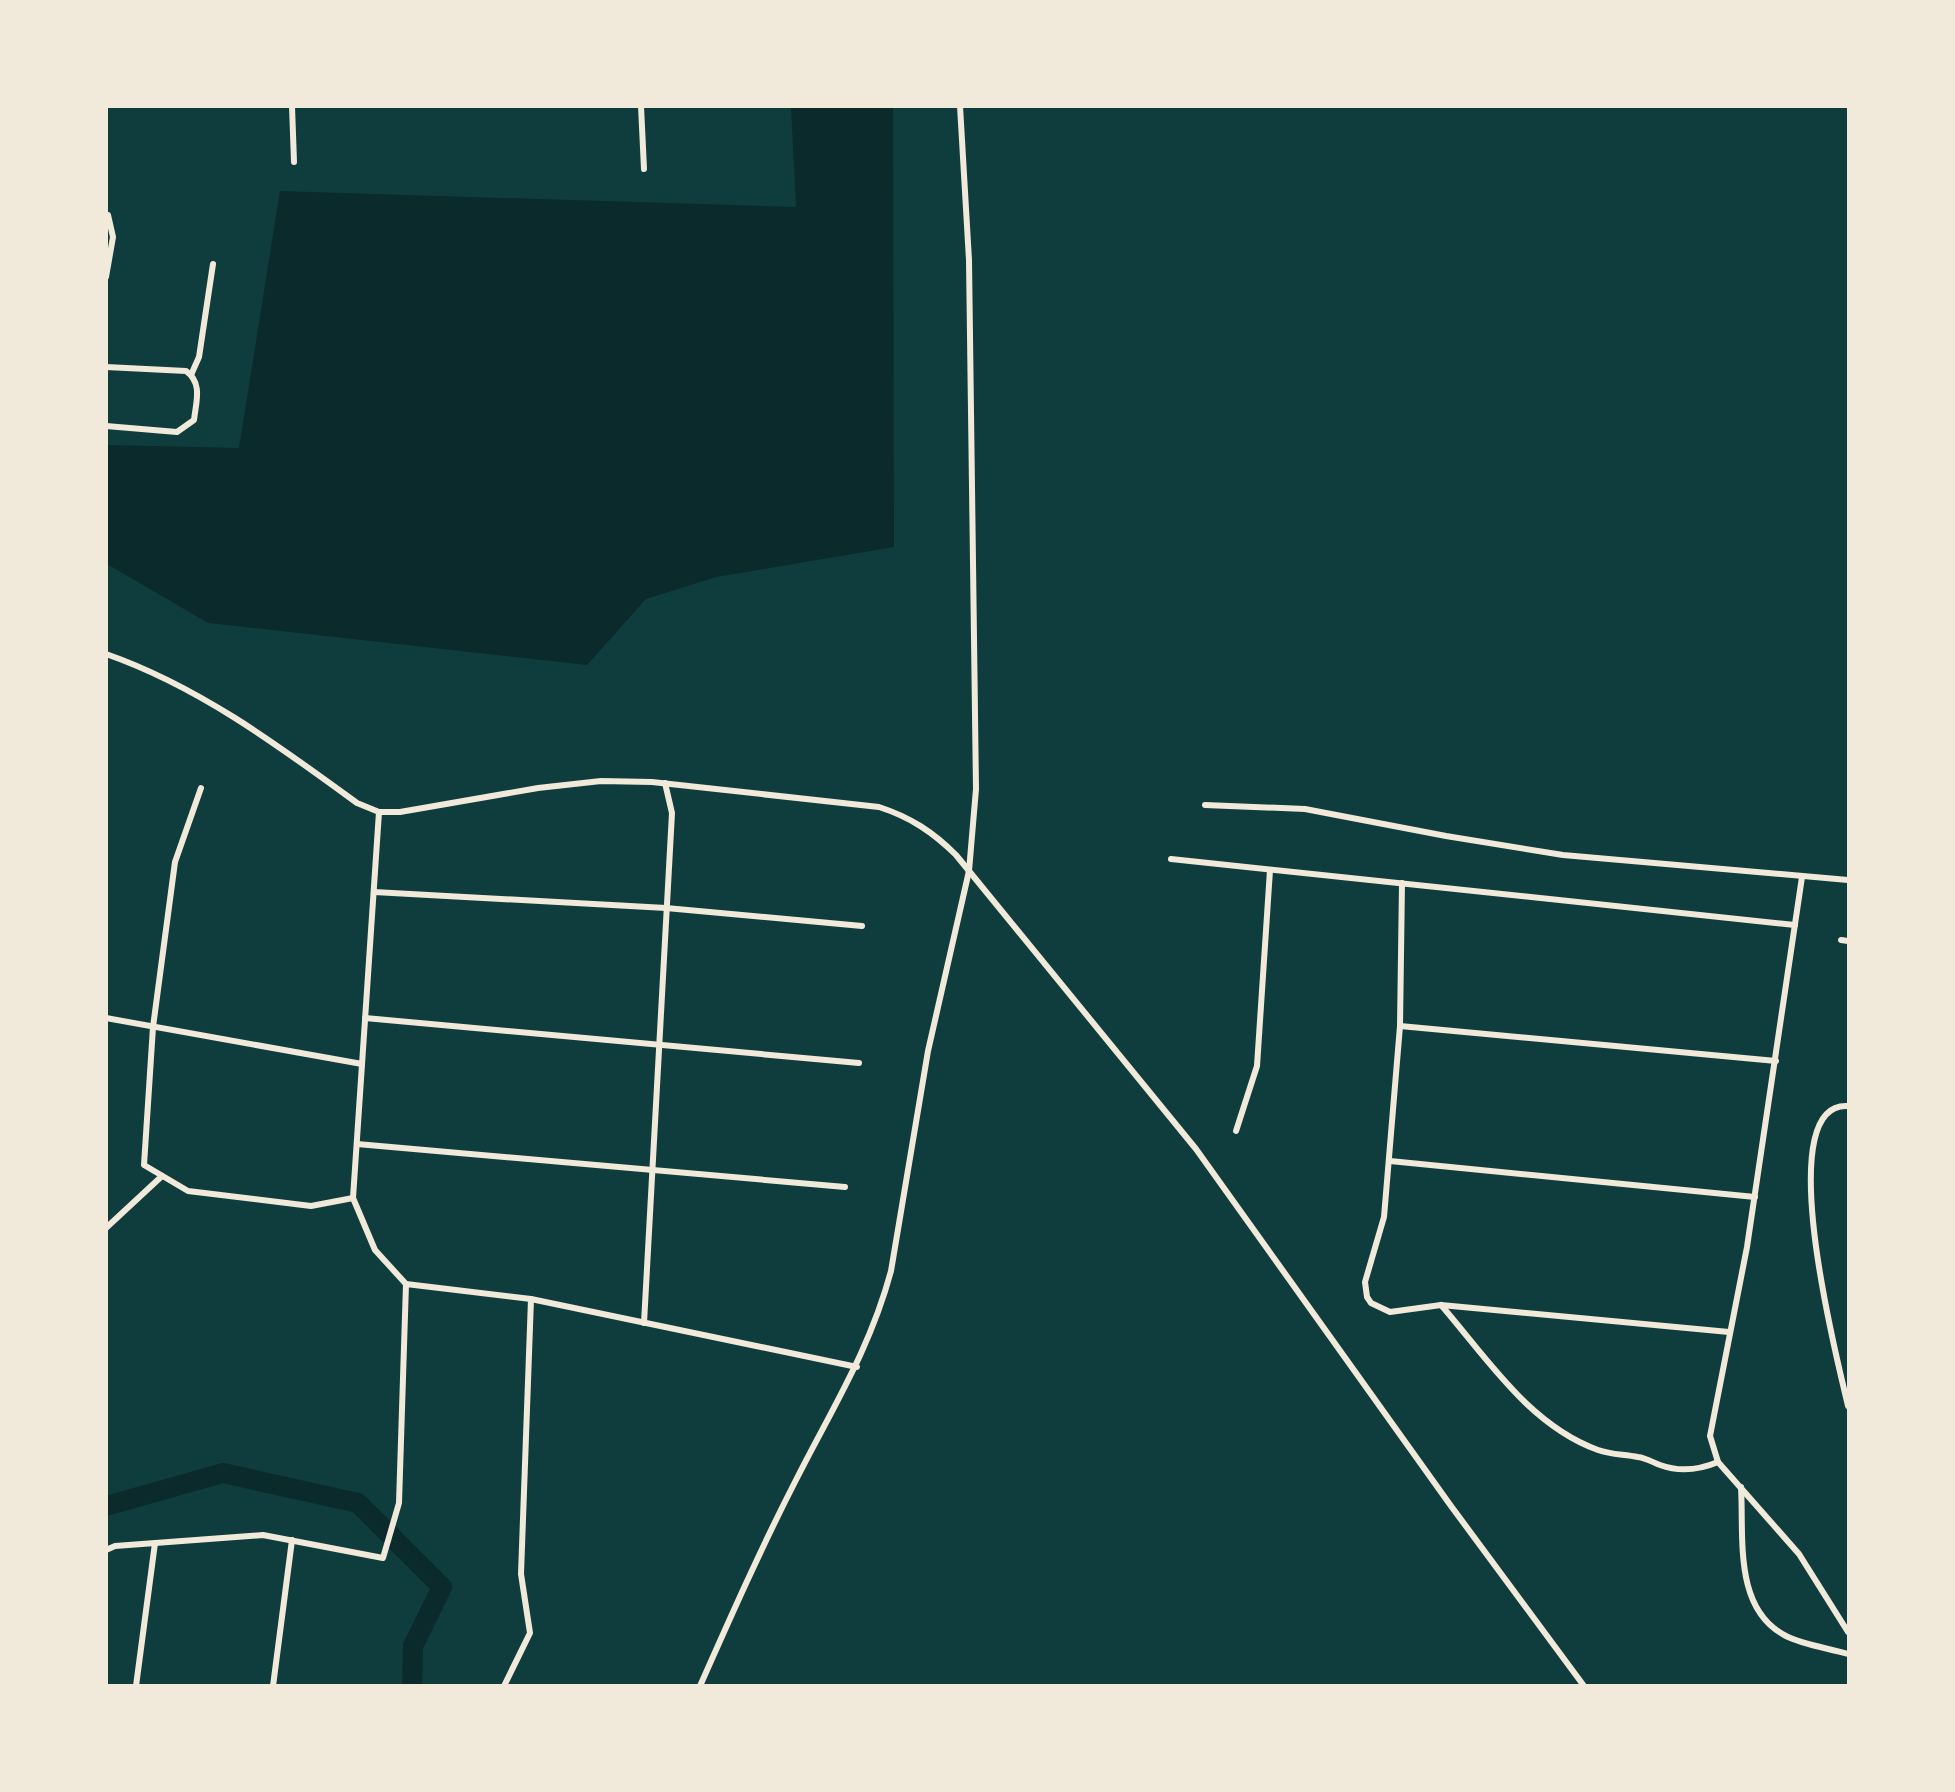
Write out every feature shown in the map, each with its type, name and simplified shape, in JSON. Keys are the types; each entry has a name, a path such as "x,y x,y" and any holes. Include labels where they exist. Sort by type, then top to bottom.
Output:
{"street":[{"path":"292,106 294,162"},
{"path":"641,106 644,170"},
{"path":"700,1686 761,1549 857,1366 882,1304 891,1271 928,1051 969,872 976,789 969,260 960,106"},
{"path":"106,277 113,237 108,215"},
{"path":"191,375 200,357 213,264"},
{"path":"106,367 186,371 198,386 194,420 184,429 168,433 106,426"},
{"path":"106,654 147,670 209,702 357,803 379,812 400,812 569,784 632,781 879,807 912,820 927,829 956,855 1196,1149 1451,1506 1584,1686"},
{"path":"644,1323 672,813 665,783"},
{"path":"201,788 175,862 153,1027 144,1165 188,1191 311,1206 353,1198"},
{"path":"1206,805 1305,808 1469,841 1563,855 1802,878 1848,880"},
{"path":"379,812 353,1198 375,1250 406,1284 531,1299 857,1366"},
{"path":"1171,859 1795,925"},
{"path":"1236,1131 1257,1066 1270,870"},
{"path":"1802,878 1755,1197 1710,1428 1710,1444 1718,1462 1799,1554 1848,1632"},
{"path":"1402,883 1400,1026 1390,1161 1384,1216 1365,1282 1367,1297 1376,1308 1390,1312 1441,1305 1730,1332"},
{"path":"374,892 666,908 862,926"},
{"path":"1841,940 1848,941"},
{"path":"106,1018 362,1064"},
{"path":"365,1018 859,1063"},
{"path":"1400,1026 1776,1062"},
{"path":"1848,1107 1829,1112 1817,1125 1814,1133 1812,1173 1816,1253 1822,1292 1848,1404"},
{"path":"357,1144 845,1187"},
{"path":"1390,1161 1755,1197"},
{"path":"106,1228 162,1176"},
{"path":"106,1550 115,1546 263,1535 382,1558 399,1503 406,1284"},
{"path":"504,1686 530,1633 521,1574 531,1299"},
{"path":"1441,1305 1528,1406 1561,1432 1599,1450 1619,1456 1639,1457 1671,1468 1695,1469 1718,1462"},
{"path":"1741,1487 1746,1579 1757,1610 1771,1626 1789,1637 1848,1654"},
{"path":"273,1686 292,1540"},
{"path":"136,1686 155,1543"}],"water":[{"path":"791,107 893,107 894,547 716,577 646,599 587,665 208,623 107,564 107,445 239,448 280,191 796,207"}],"waterway":[{"path":"106,1506 223,1473 358,1503 442,1587 413,1646 412,1686"}]}
